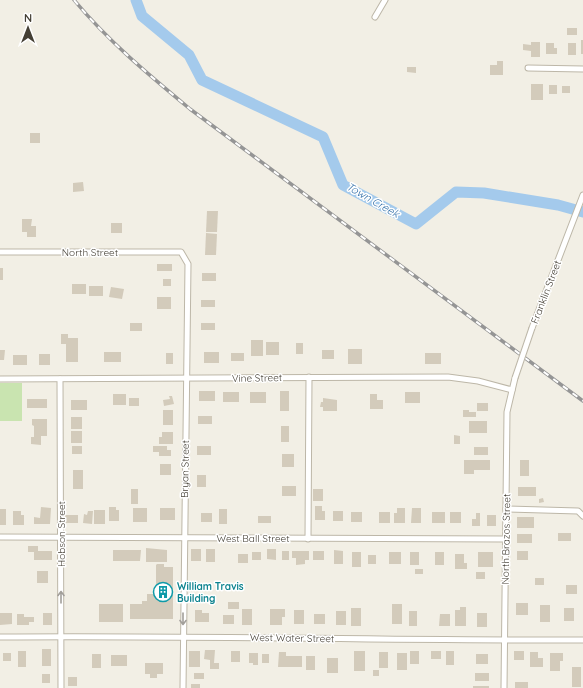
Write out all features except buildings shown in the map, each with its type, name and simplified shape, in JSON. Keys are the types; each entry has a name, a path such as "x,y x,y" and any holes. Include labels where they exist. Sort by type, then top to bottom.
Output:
{"street":[{"path":"375,17 385,0"},
{"path":"528,68 583,69"},
{"name":"Franklin Street","path":"512,390 532,328 583,196"},
{"name":"North Street","path":"0,252 181,252"},
{"name":"Bryan Street","path":"181,252 188,264 183,688"},
{"path":"308,538 309,377"},
{"name":"Vine Street","path":"0,379 448,377 478,381 512,390"},
{"name":"Hobson Street","path":"60,379 61,688"},
{"name":"North Brazos Street","path":"504,688 507,412 512,390"},
{"path":"506,509 578,511 583,516"},
{"name":"West Ball Street","path":"0,537 506,539"},
{"name":"West Water Street","path":"0,637 183,636 583,640"}],"green space":[{"path":"0,383 22,383 22,421 0,421"}],"waterway":[{"name":"Town Creek","path":"136,0 142,16 189,55 202,80 323,137 343,185 416,224 456,192 484,193 558,205 583,212"}],"railway":[{"path":"74,0 115,44 190,109 583,401"}],"place":[{"name":"William Travis Building","path":"163,592"}]}
